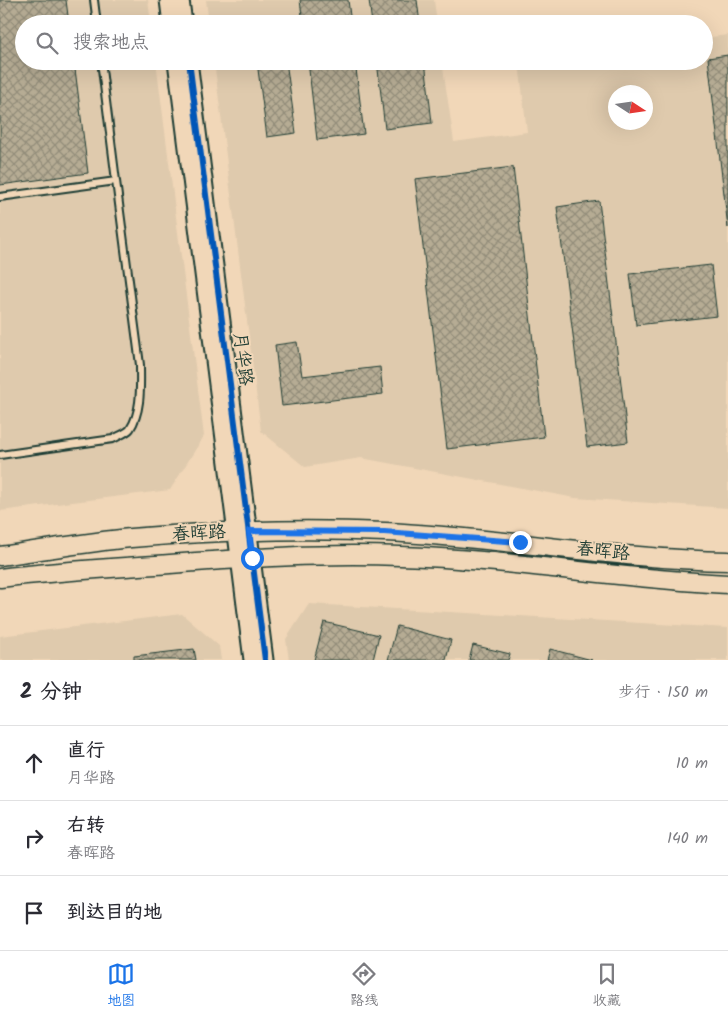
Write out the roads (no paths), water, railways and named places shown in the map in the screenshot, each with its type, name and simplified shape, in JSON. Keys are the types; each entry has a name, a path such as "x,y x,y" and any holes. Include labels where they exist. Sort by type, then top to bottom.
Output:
{"main road":[{"name":"春晖路","path":"0,556 129,538 242,531 384,532 520,542 676,560 728,562"},
{"name":"春晖路","path":"0,578 54,571 245,559 400,556 464,560 668,582 728,584"}],"street":[{"path":"168,0 170,15"},
{"path":"181,0 183,15"},
{"name":"月华路","path":"177,70 242,531"},
{"name":"月华路","path":"190,70 245,559 252,660"},
{"name":"月华路","path":"245,559 265,660"}],"lane":[{"path":"94,0 96,15"},
{"path":"0,455 113,439 130,430 138,404 140,365 102,70"},
{"path":"0,197 116,181"}]}
